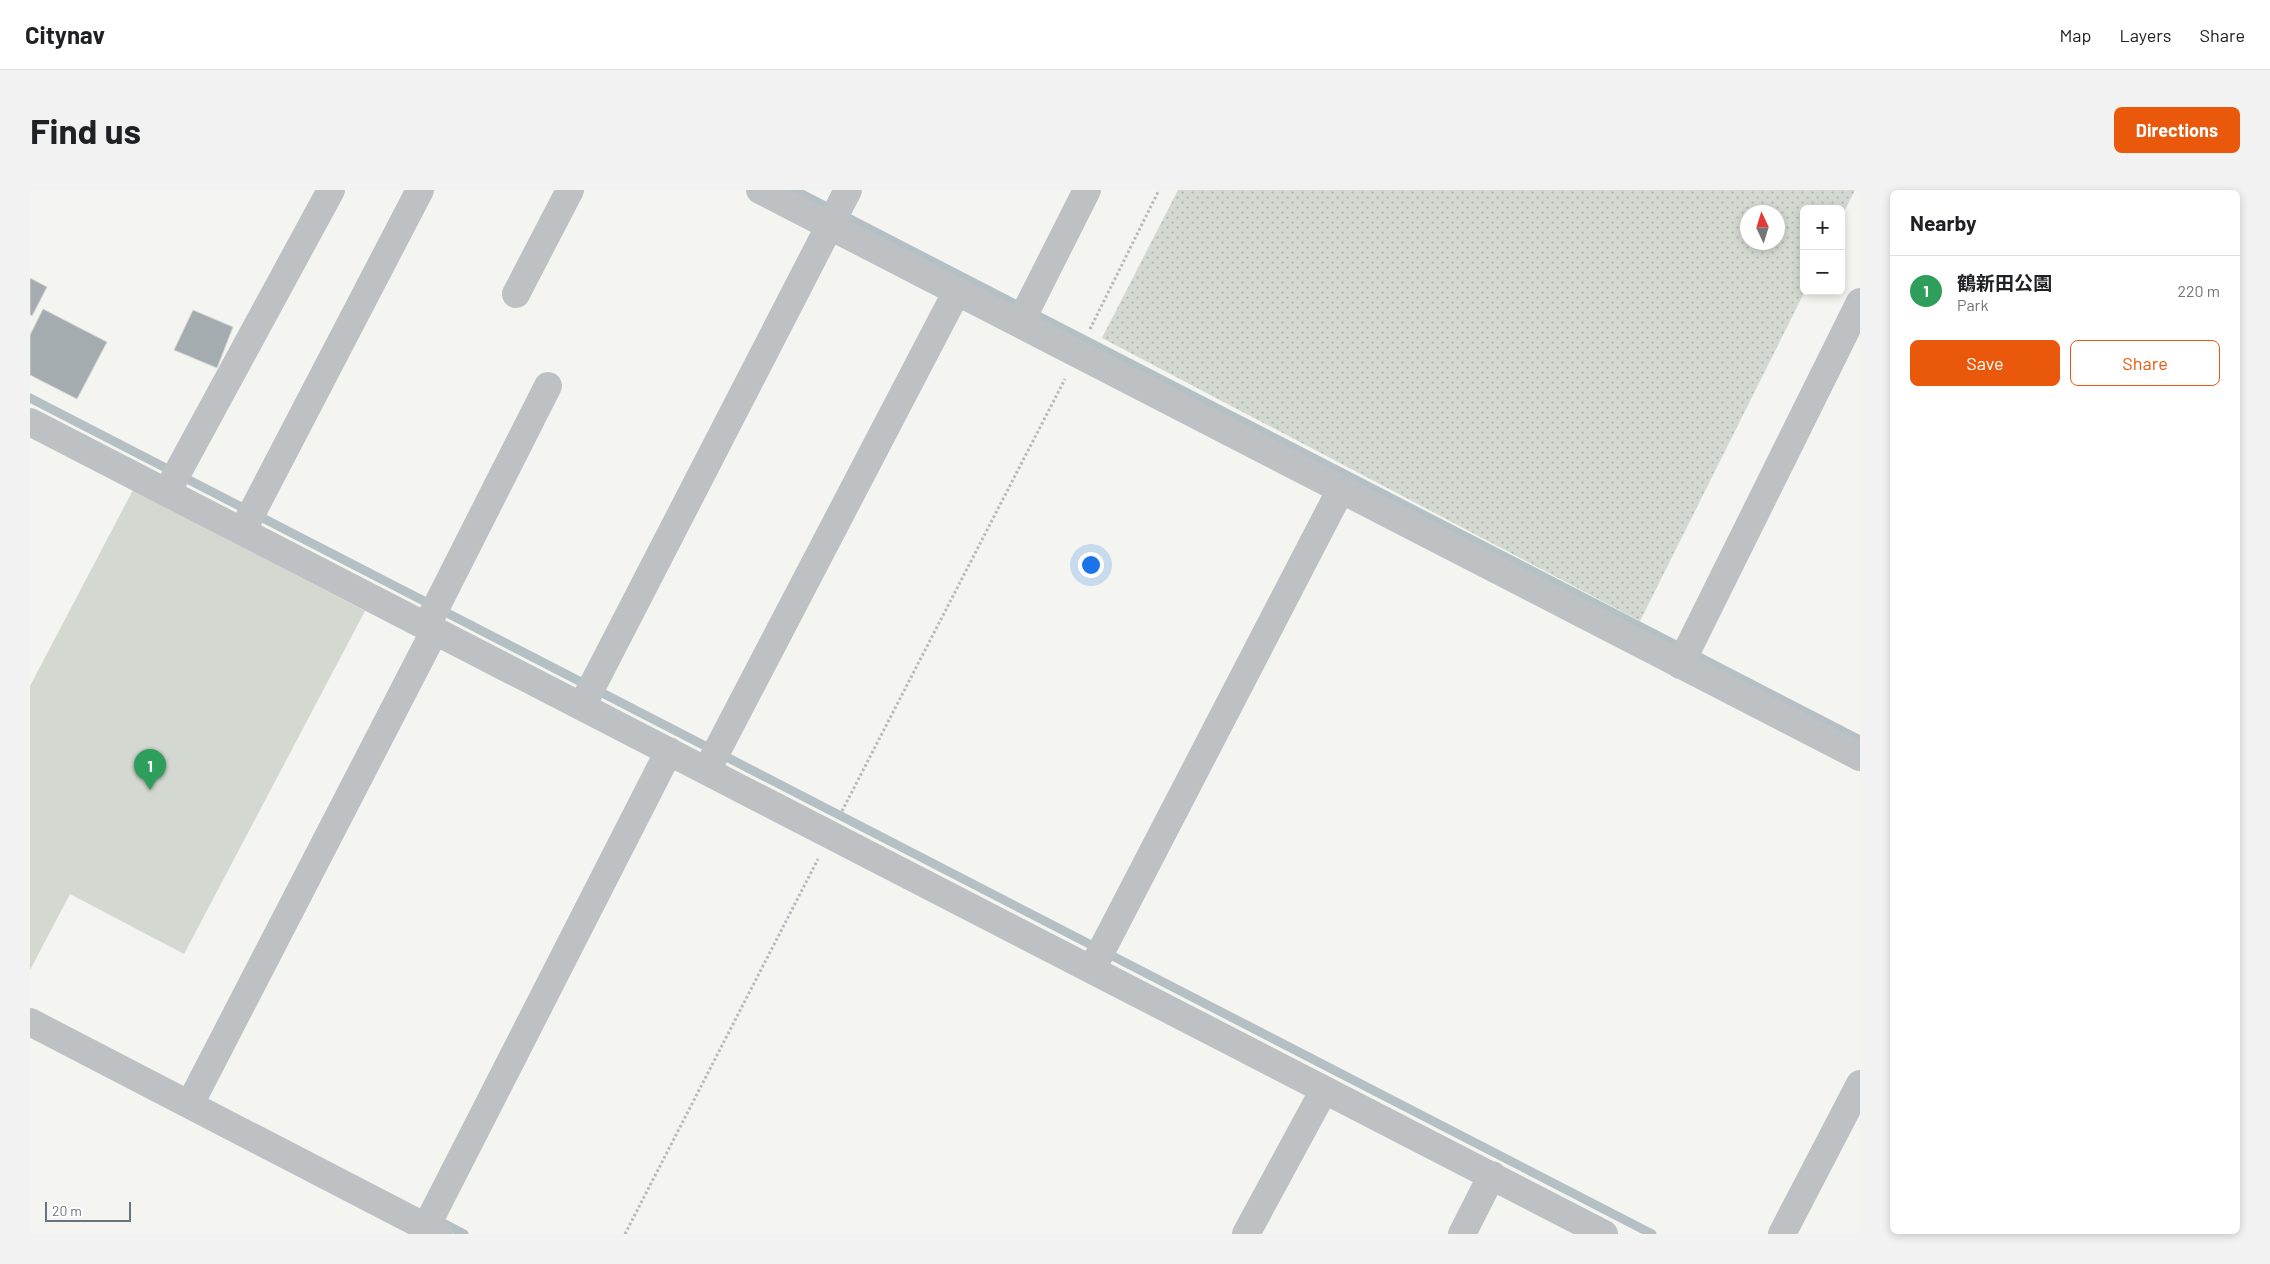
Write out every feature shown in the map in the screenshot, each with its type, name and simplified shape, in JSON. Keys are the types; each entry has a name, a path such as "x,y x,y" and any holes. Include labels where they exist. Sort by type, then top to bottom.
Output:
{"street":[{"path":"174,480 331,190"},
{"path":"249,519 420,190"},
{"path":"516,294 570,190"},
{"path":"760,190 838,210 957,291 1024,315 1083,344 1341,489 1685,655 1860,758"},
{"path":"1024,315 1087,190"},
{"path":"588,695 838,210"},
{"path":"713,759 957,291"},
{"path":"1685,655 1860,302"},
{"path":"193,1098 548,386"},
{"path":"30,422 174,480 433,618 588,695 669,751 713,759 837,822 1098,957 1324,1090 1604,1234"},
{"path":"1098,957 1341,489"},
{"path":"30,1022 193,1098 432,1224 669,751"},
{"path":"1782,1234 1860,1084"},
{"path":"1246,1234 1324,1090"},
{"path":"1462,1234 1492,1175"}],"path":[{"path":"625,1234 1083,344 1158,190"}],"shaded area":[{"path":"1178,190 1855,190 1845,210 1845,205 1800,205 1800,295 1803,295 1640,621 1102,338"},
{"path":"133,490 365,611 184,954 70,894 30,970 30,686"}],"building":[{"path":"30,278 47,287 32,316 30,314"},
{"path":"43,309 107,342 77,399 30,375 30,335"},
{"path":"193,310 233,327 217,368 174,350"}],"waterway":[{"path":"794,190 1860,740"},
{"path":"30,398 1652,1234"},
{"path":"441,1222 464,1234"}],"place":[{"name":"鶴新田公園","path":"150,790"}]}
